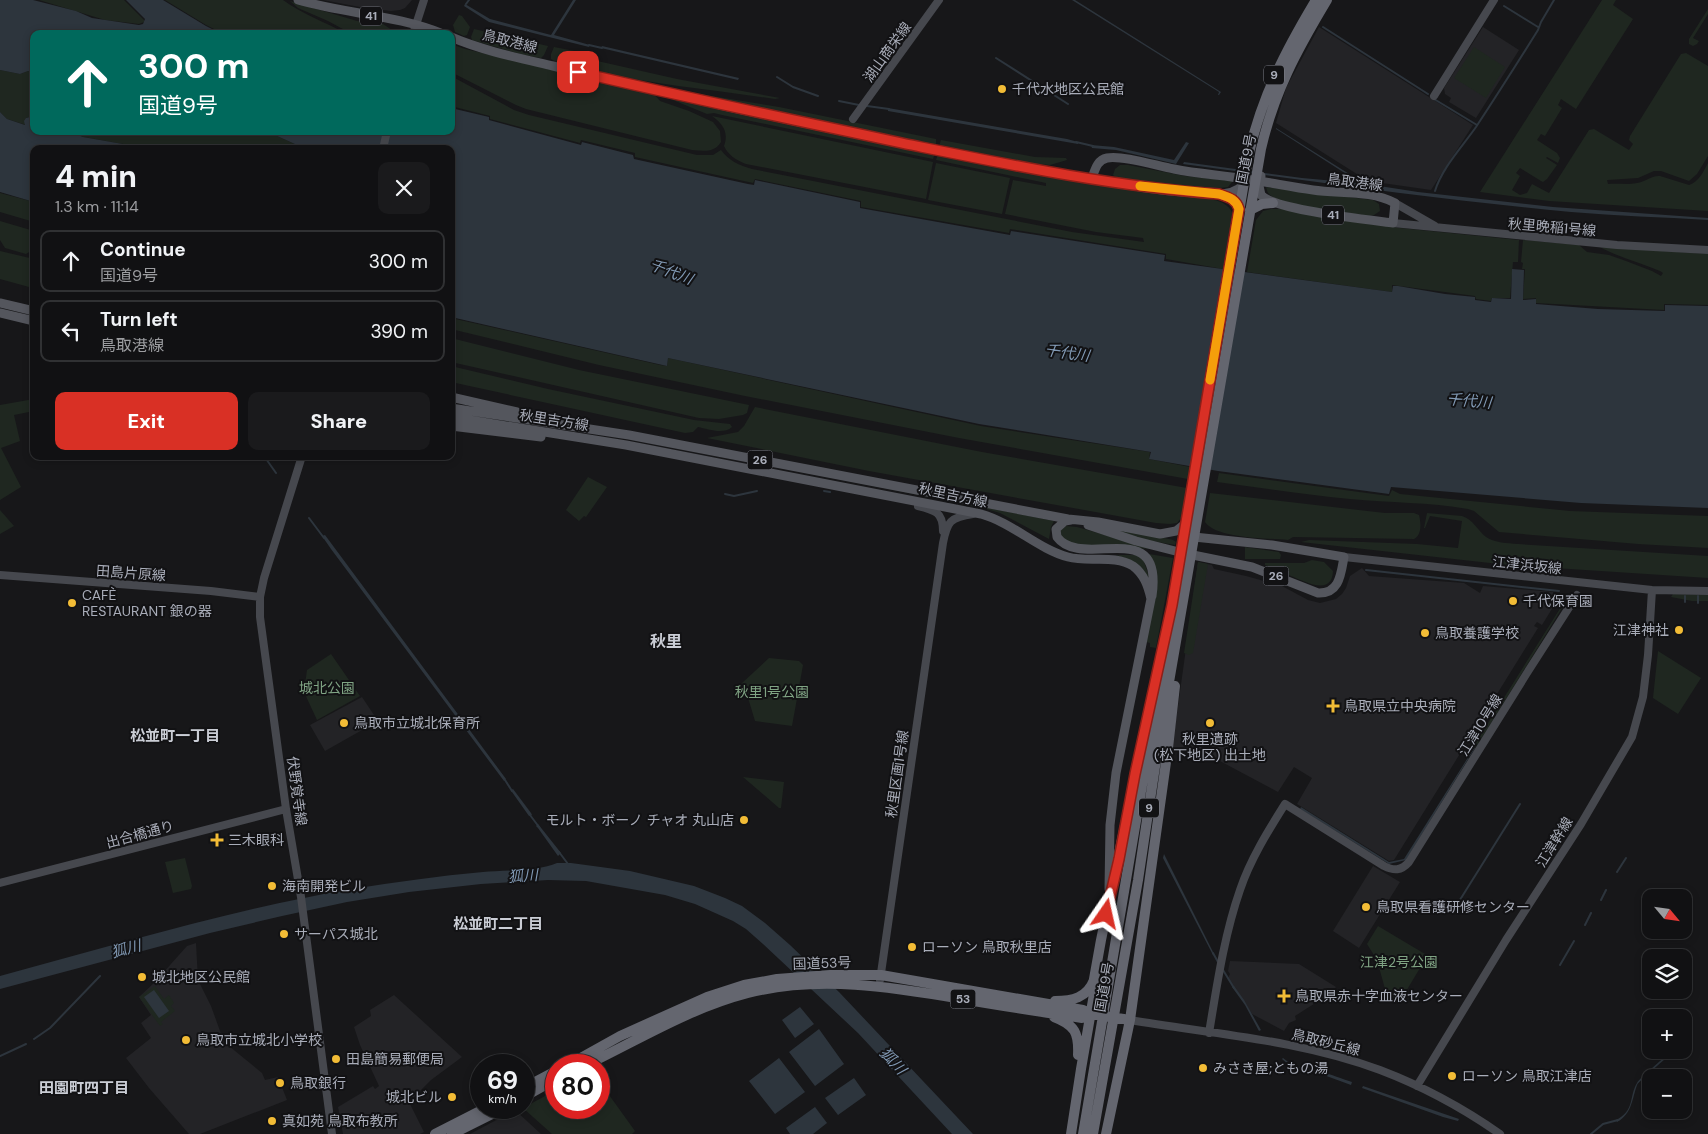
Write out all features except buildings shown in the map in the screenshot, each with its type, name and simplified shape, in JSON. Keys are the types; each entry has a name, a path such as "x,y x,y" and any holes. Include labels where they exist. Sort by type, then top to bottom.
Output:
{"highway":[{"name":"国道9号","path":"1093,1134 1105,1036 1172,605 1192,523 1244,210 1243,185 1248,158 1259,115 1269,88 1316,0"},
{"name":"国道9号","path":"1244,210 1257,186 1269,118 1287,72 1327,0"},
{"path":"1219,194 1234,200 1244,210 1262,204 1273,203"},
{"name":"国道9号","path":"1111,999 1138,880 1159,740 1191,561 1186,549 1192,523"},
{"name":"9","path":"1091,1014 1094,979 1109,898 1172,605"},
{"name":"9","path":"1130,1020 1168,748 1181,616"},
{"name":"国道53号","path":"800,981 824,975 881,976 1034,1006"},
{"name":"国道53号","path":"606,1054 707,997 744,986 778,979 879,987 1034,1006 1083,1010 1091,1014 1130,1020"},
{"path":"1034,1006 1076,998 1089,990 1094,979"},
{"path":"1034,1006 1064,1022 1077,1035 1078,1063 1072,1129"},
{"name":"国道53号","path":"588,1054 620,1036 687,1010"},
{"path":"1072,1129 1091,1014"},
{"path":"1106,1134 1130,1020"},
{"name":"国道9号","path":"1083,1134 1105,1036"},
{"path":"435,1134 470,1116"},
{"path":"452,1134 482,1119"}],"main road":[{"name":"41","path":"298,0 348,12 416,24 432,30"},
{"name":"鳥取港線","path":"455,39 488,51 769,116 1021,166 1166,190 1219,194 1233,192 1240,189 1243,185"},
{"name":"鳥取港線","path":"1092,178 1096,166 1101,160 1118,158 1312,190 1372,195 1395,203 1393,223"},
{"path":"1257,186 1263,198 1273,203"},
{"name":"41","path":"1273,203 1335,215 1393,223"},
{"path":"0,303 30,310"},
{"path":"0,313 30,320"},
{"path":"455,398 606,431"},
{"name":"秋里吉方線","path":"455,409 606,431 1068,519 1098,522 1160,534 1176,531 1192,523"},
{"name":"秋里吉方線","path":"455,418 635,446 981,514 1007,524 1066,556 1086,560 1118,560 1128,564 1142,575 1151,599"},
{"path":"455,427 510,434 604,442"},
{"name":"26","path":"981,514 1011,522 1054,545 1074,553 1096,554 1186,549 1272,545 1344,557 1337,584 1330,591 1321,593 1252,567 1186,549 1136,540 1068,519"},
{"path":"1068,519 1056,529 1057,538 1064,544 1077,548 1130,549 1144,555 1150,564 1153,580 1151,599 1114,790 1109,842 1109,898"}],"street":[{"path":"414,30 424,0"},
{"name":"湖山商栄線","path":"853,118 939,0"},
{"path":"1434,96 1494,0"},
{"path":"1395,203 1439,228"},
{"name":"秋里晩稲1号線","path":"1393,223 1616,246 1708,250"},
{"name":"伏野覚寺線","path":"301,460 264,578 260,597 260,617 286,809 301,898 332,1134"},
{"path":"842,487 934,510 941,516 943,522 943,543"},
{"path":"943,543 946,529 953,518 981,514"},
{"name":"秋里区画1号線","path":"879,987 943,543"},
{"name":"江津浜坂線","path":"1344,557 1652,590 1708,591"},
{"name":"田島片原線","path":"0,575 211,591 260,597"},
{"name":"江津幹線","path":"1417,1086 1496,956 1581,824 1632,737 1643,697 1652,590"},
{"name":"江津10号線","path":"1209,1033 1219,973 1231,918 1240,888 1271,826 1285,804 1384,866 1396,870 1404,868 1577,595"},
{"name":"出合橋通り","path":"0,883 286,809"},
{"name":"鳥取砂丘線","path":"1130,1020 1275,1043 1334,1056 1379,1070 1417,1086 1462,1110 1500,1134"}],"shaded area":[{"path":"323,0 412,0 405,8 391,11"},
{"path":"1319,27 1473,125 1431,190 1368,181 1276,123 1286,88"},
{"path":"1483,27 1519,50 1476,118 1449,102 1451,98 1445,94 1444,88"},
{"name":"鳥取県立中央病院","path":"1198,562 1212,565 1214,569 1282,586 1308,600 1320,603 1336,599 1342,594 1350,576 1362,568 1369,576 1464,583 1480,593 1483,586 1553,592 1558,599 1542,625 1537,622 1534,626 1538,628 1394,860 1389,861 1297,804 1312,778 1294,767 1278,792 1218,760 1196,753 1172,749"},
{"name":"鳥取市立城北保育所","path":"362,697 378,721 325,751 310,725"},
{"name":"鳥取県看護研修センター","path":"1373,866 1400,882 1359,948 1333,931"},
{"name":"鳥取市立城北小学校","path":"196,943 198,980 211,1006 224,1042 262,1073 265,1080 278,1077 287,1100 200,1134 189,1134 126,1058 151,1038 141,1023 151,1015 139,997 187,946"},
{"name":"鳥取県赤十字血液センター","path":"1230,961 1299,964 1336,987 1331,993 1295,1016 1296,1020 1289,1023 1284,1031 1252,1014 1228,978 1230,974 1228,971"},
{"path":"394,995 462,1057 431,1080 409,1102 424,1132 420,1134 343,1134 338,1107 373,1086 375,1089 379,1086 354,1027 371,1016 370,1010"},
{"path":"498,1119 525,1119 541,1134 470,1134"}],"green space":[{"path":"39,0 124,0 144,22 139,24 105,20"},
{"path":"165,0 283,0 339,30 216,30"},
{"path":"1602,0 1616,0 1613,5 1633,19 1576,109 1561,99 1558,105 1562,108 1545,136 1541,134 1537,140 1557,153 1560,158 1558,163 1546,158 1557,165 1543,182 1520,168 1516,173 1520,176 1512,190 1520,195 1527,193 1532,184 1549,193 1589,130 1594,129 1629,150 1633,144 1629,140 1630,136 1681,54 1686,53 1708,66 1708,156 1697,174 1689,181 1661,171 1654,171 1638,178 1607,180 1608,184 1630,184 1660,176 1689,185 1698,179 1708,163 1708,211 1549,201 1480,192"},
{"path":"290,1 357,21 383,24 392,30 345,30 298,8"},
{"path":"1708,9 1708,14 1693,38 1699,41 1693,46 1689,44 1689,39"},
{"path":"459,15 462,16 470,27 467,35 464,36 455,32 453,25"},
{"path":"474,29 548,46 541,58 524,55 472,40 471,37"},
{"path":"455,45 653,93 660,101 713,122 720,131 721,142 712,150 692,150 516,105 455,74"},
{"path":"554,47 585,53 580,60 562,63 551,59"},
{"path":"1474,47 1505,67 1486,98 1454,78"},
{"path":"593,60 677,79 780,98 775,99 684,87 594,72 590,64"},
{"path":"0,70 20,74 30,71 30,117 26,118 26,125 7,119 0,112"},
{"path":"455,78 514,110 529,115 697,155 713,155 721,150 735,162 752,169 1072,232 1144,242 1143,238 1096,232 1005,214 1013,180 1046,186 1046,183 936,160 938,154 1205,198 1226,205 1231,210 1233,216 1223,269 1166,259 1166,254 1010,229 1009,233 861,207 861,201 755,179 753,183 635,157 635,153 581,140 580,143 490,119 490,116 455,107"},
{"path":"675,90 779,107 936,139 936,146 671,91"},
{"path":"672,98 935,153 933,159 714,113 707,114"},
{"path":"712,116 933,162 926,199 746,164 728,152 724,146 726,137 724,129"},
{"path":"78,135 275,135 297,145 128,145"},
{"path":"941,140 1035,157 1066,158 1067,160 1050,165 1035,164 939,146"},
{"path":"936,163 1010,178 1002,214 928,200"},
{"path":"1120,165 1185,176 1233,181 1228,187 1215,189 1147,185 1120,181 1113,175 1115,169"},
{"path":"1266,187 1373,200 1379,204 1380,211 1370,216 1301,206 1276,199 1267,192"},
{"path":"0,193 30,201 30,221 0,212"},
{"path":"1285,209 1400,228 1519,240 1518,262 1513,262 1510,298 1492,298 1491,301 1476,299 1475,296 1392,285 1392,292 1247,272 1256,220 1263,211"},
{"path":"0,221 30,230 30,252 26,254 5,248 0,240"},
{"path":"1523,240 1579,245 1587,252 1609,255 1661,276 1663,273 1660,271 1600,247 1708,254 1708,305 1664,304 1664,310 1536,303 1536,298 1523,299 1525,269 1522,269 1523,263 1521,262"},
{"path":"0,251 30,258 29,287 0,279"},
{"path":"455,319 660,365 667,366 668,358 981,426 1150,452 1149,459 1190,467 1188,479 959,438 599,365 455,330"},
{"path":"455,339 579,370 749,405 747,413 743,415 719,419 699,418 455,363"},
{"path":"455,367 694,420 730,424 732,427 720,431 698,427 693,432 685,433 455,383"},
{"path":"30,400 30,412 14,415 20,441 1,448 21,487 0,500 0,405"},
{"path":"755,407 982,452 1187,488 1182,517 1177,523 1156,523 869,471 707,438 738,432 744,426"},
{"path":"1219,473 1389,496 1392,490 1400,494 1570,511 1708,516 1708,548 1499,532 1474,511 1468,509 1333,497 1217,482"},
{"path":"588,477 607,487 586,517 584,516 579,521 566,510"},
{"path":"839,479 1054,521 1049,539 1000,513 983,508"},
{"path":"1210,493 1385,513 1414,513 1419,515 1420,528 1417,537 1414,539 1293,537 1288,540 1231,535 1211,528 1205,522"},
{"path":"0,510 14,526 0,534"},
{"path":"1427,513 1462,516 1486,537 1501,542 1708,556 1708,578 1508,565 1301,542 1309,540 1417,544 1458,548 1462,521 1430,516 1424,528"},
{"path":"1066,526 1077,527 1154,549 1075,545 1061,539 1060,531"},
{"path":"1102,527 1159,536 1176,542 1175,545 1141,539"},
{"path":"1245,547 1279,552 1281,555 1280,559 1245,559"},
{"path":"1149,554 1173,558 1156,648 1150,647 1150,643 1146,642 1157,587 1156,576"},
{"path":"1116,555 1136,555 1143,559 1150,579 1125,558"},
{"path":"1312,560 1324,562 1333,571 1328,583 1316,585 1265,565 1265,563 1304,563"},
{"path":"1198,562 1208,564 1193,653 1189,655 1184,653"},
{"path":"1673,594 1708,595 1708,601 1692,601 1671,597"},
{"path":"1566,599 1488,728 1475,748 1473,747"},
{"path":"1658,651 1701,678 1678,714 1653,698"},
{"name":"城北公園","path":"331,654 360,696 317,720 304,692 307,670"},
{"name":"秋里1号公園","path":"769,658 799,661 803,665 792,726 755,721 741,684"},
{"path":"743,777 784,782 781,808 779,808"},
{"path":"185,858 192,886 191,889 173,893 165,862"},
{"name":"江津2号公園","path":"1378,926 1425,954 1426,958 1399,1003 1387,996 1377,960 1367,944"},
{"path":"155,986 164,999 169,995 174,1003 171,1006 175,1011 161,1022 163,1024 160,1026 139,997"},
{"path":"545,1096 545,1119 610,1119 610,1096 635,1131 632,1134 552,1134 535,1119 535,1101"}],"water":[{"path":"0,0 33,0 76,11 92,18 139,25 143,24 145,19 126,0 163,0 214,30 30,30 30,71 20,74 0,70"},
{"path":"573,0 576,0 554,35 590,45 589,47 489,22 464,6 465,4 490,19 551,35"},
{"path":"1072,0 1075,0 1221,92 1218,95 1219,92"},
{"path":"602,46 739,78 738,80 601,48"},
{"path":"888,108 1067,139 1078,142 1078,144 888,111"},
{"name":"千代川","path":"455,109 489,117 489,120 581,145 582,142 633,155 634,159 748,184 754,185 755,180 860,202 860,208 1010,235 1011,231 1165,255 1164,261 1392,292 1393,286 1398,286 1475,297 1475,300 1491,302 1492,298 1511,299 1512,269 1524,270 1523,300 1536,299 1536,304 1598,309 1665,311 1665,305 1708,306 1708,508 1581,503 1391,487 1389,494 1218,471 1149,459 1151,452 979,424 668,358 667,366 455,318 455,145 297,145 275,135 455,135"},
{"path":"0,112 7,119 25,125 24,121 30,117 30,135 78,135 128,145 30,145 30,201 0,192"},
{"path":"1276,128 1354,177 1360,183 1418,192 1553,207 1708,218 1708,220 1588,213 1474,202 1183,164 1184,162 1302,178 1357,183 1354,179"},
{"path":"1186,142 1189,143 1176,164 1116,150 1092,148 1091,145 1114,147 1174,160"},
{"path":"325,535 506,779 504,781 331,549 322,536"},
{"path":"1474,748 1406,860 1389,864 1300,809 1301,807 1389,862 1404,859"},
{"path":"513,789 532,815 529,816 512,792 511,790"},
{"path":"538,824 561,853 558,856 536,826"},
{"path":"1164,854 1214,954 1213,955 1163,858"},
{"name":"狐川","path":"557,863 571,863 630,871 694,886 742,906 790,945 839,992 973,1134 952,1134 858,1033 746,929 695,904 665,895 586,881 548,880 481,884 409,892 347,902 210,933 0,989 0,976 175,928 307,897 434,877 531,869"},
{"path":"1234,986 1261,1030 1259,1031 1245,1005 1232,987"},
{"path":"154,990 169,1011 159,1018 144,997"},
{"path":"800,1007 814,1024 795,1038 782,1020"},
{"path":"819,1029 844,1064 815,1086 789,1052"},
{"path":"779,1058 805,1092 775,1114 749,1081"},
{"path":"1283,1058 1296,1066 1352,1082 1351,1085 1321,1074 1293,1068"},
{"path":"1662,1059 1665,1059 1653,1069 1651,1069"},
{"path":"1642,1077 1637,1085 1629,1110 1617,1122 1616,1120 1629,1108 1635,1088"},
{"path":"854,1078 866,1095 838,1115 825,1098"},
{"path":"1363,1086 1459,1119 1458,1121 1443,1117 1362,1088"},
{"path":"815,1107 827,1123 813,1134 790,1134 786,1128"}],"waterway":[{"path":"466,4 469,0"},
{"path":"1435,191 1442,174 1500,91 1538,30 1554,0"},
{"path":"1504,6 1538,27"},
{"path":"1323,27 1428,94"},
{"path":"589,45 602,48"},
{"path":"996,58 1068,104"},
{"path":"777,77 793,87 818,96"},
{"path":"1434,99 1477,125"},
{"path":"839,101 859,105"},
{"path":"867,106 889,109"},
{"path":"1076,142 1093,146"},
{"path":"267,460 276,473"},
{"path":"725,494 734,496 757,491"},
{"path":"824,491 830,492"},
{"path":"309,518 324,538"},
{"path":"1366,570 1559,591"},
{"path":"1685,596 1685,602"},
{"path":"1698,596 1698,603"},
{"path":"505,780 512,791"},
{"path":"1458,903 1520,804"},
{"path":"530,815 539,827"},
{"path":"559,852 568,864"},
{"path":"1617,872 1626,858"},
{"path":"1601,900 1606,890"},
{"path":"1585,925 1591,913"},
{"path":"1560,965 1574,941"},
{"path":"1213,953 1218,962"},
{"path":"1223,970 1234,988"},
{"path":"34,1039 50,1028 100,976"},
{"path":"0,1056 26,1044"},
{"path":"1591,1134 1603,1124 1618,1120"}],"slow traffic":[{"path":"1140,186 1219,194 1231,198 1238,204 1239,209 1210,380"}],"place":[{"name":"千代水地区公民館","path":"1002,89"},
{"name":"千代保育園","path":"1513,601"},
{"name":"CAFÈ RESTAURANT 銀の器","path":"72,603"},
{"name":"江津神社","path":"1679,630"},
{"name":"鳥取養護学校","path":"1425,633"},
{"name":"鳥取県立中央病院","path":"1333,706"},
{"name":"鳥取市立城北保育所","path":"344,723"},
{"name":"秋里遺跡 (松下地区) 出土地","path":"1210,723"},
{"name":"モルト・ボーノ チャオ 丸山店","path":"744,820"},
{"name":"三木眼科","path":"217,840"},
{"name":"海南開発ビル","path":"272,886"},
{"name":"鳥取県看護研修センター","path":"1366,907"},
{"name":"サーパス城北","path":"284,934"},
{"name":"ローソン 鳥取秋里店","path":"912,947"},
{"name":"城北地区公民館","path":"142,977"},
{"name":"鳥取県赤十字血液センター","path":"1284,996"},
{"name":"鳥取市立城北小学校","path":"186,1040"},
{"name":"田島簡易郵便局","path":"336,1059"},
{"name":"みさき屋;ともの湯","path":"1203,1068"},
{"name":"ローソン 鳥取江津店","path":"1452,1076"},
{"name":"鳥取銀行","path":"280,1083"},
{"name":"城北ビル","path":"452,1097"},
{"name":"真如苑 鳥取布教所","path":"272,1121"}],"district":[{"name":"秋里","path":"666,641"},
{"name":"松並町一丁目","path":"175,736"},
{"name":"松並町二丁目","path":"498,924"},
{"name":"田園町四丁目","path":"84,1088"}],"route":[{"path":"578,72 778,117 1021,166 1118,183 1219,194 1231,198 1238,204 1239,209 1172,605 1106,914"}]}
